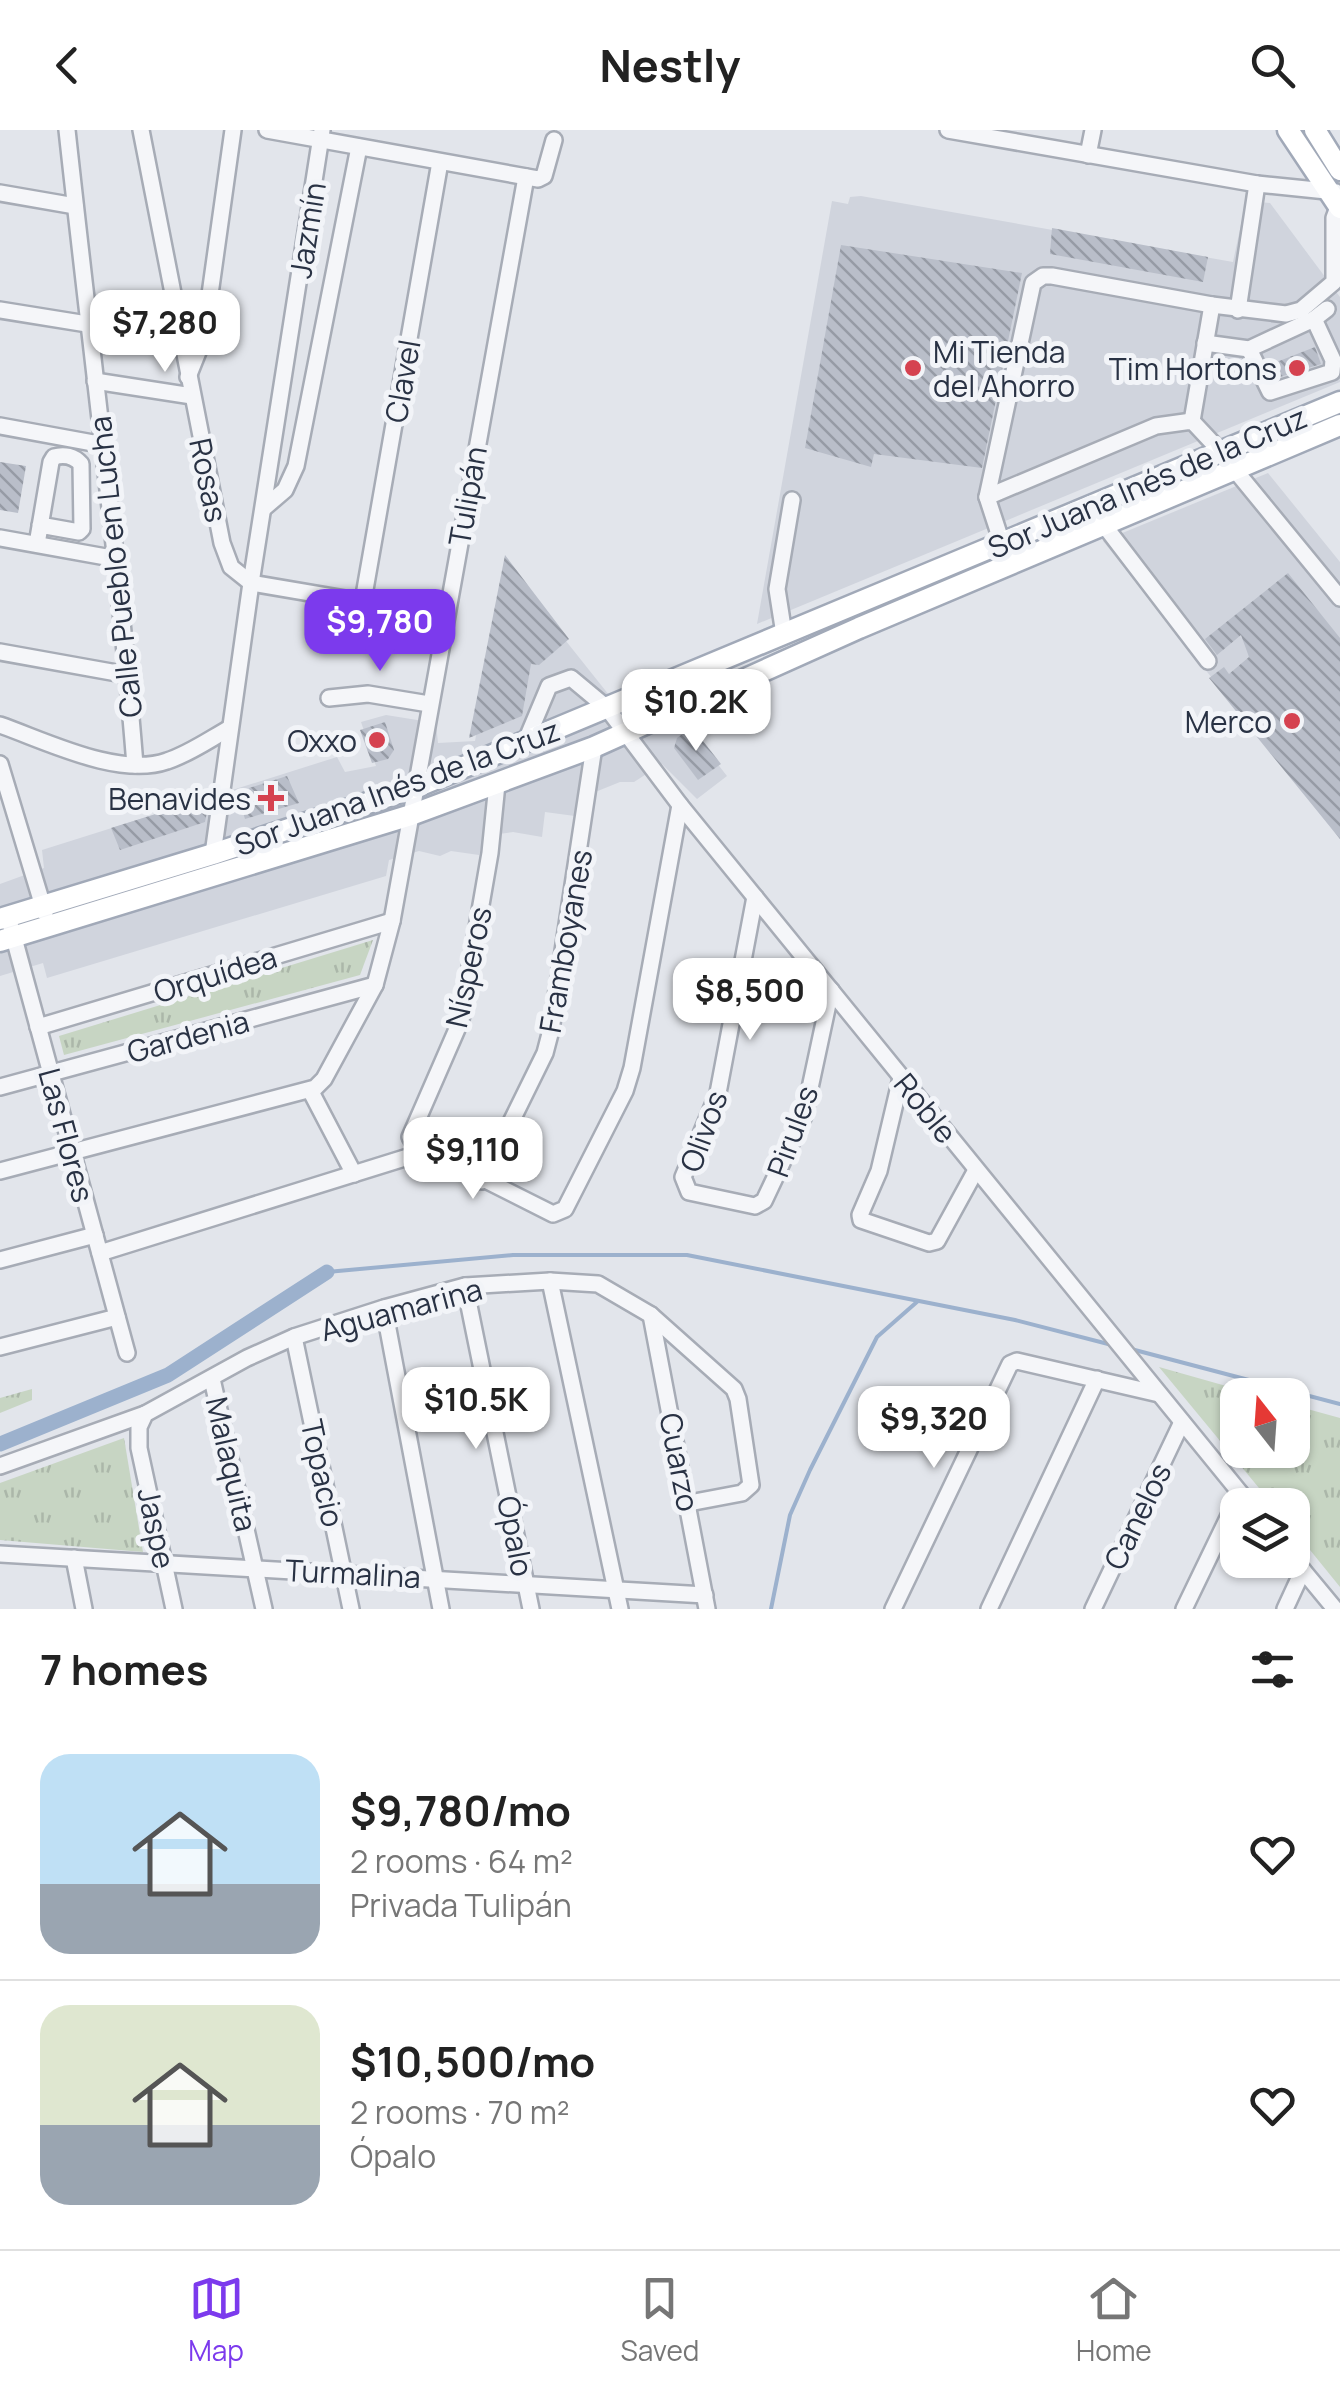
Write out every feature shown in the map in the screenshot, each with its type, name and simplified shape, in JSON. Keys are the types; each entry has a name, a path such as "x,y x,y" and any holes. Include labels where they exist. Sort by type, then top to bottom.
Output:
{"main road":[{"path":"1288,130 1337,200"},
{"path":"1315,130 1340,170"},
{"name":"Sor Juana Inés de la Cruz","path":"45,916 212,854 416,786 525,743 1340,402"},
{"name":"Sor Juana Inés de la Cruz","path":"5,928 298,850 497,784 594,747 859,628 1340,426"},
{"path":"1095,504 1104,525"},
{"path":"291,828 298,850"}],"street":[{"name":"Calle Pueblo en Lucha","path":"67,130 117,559 135,765"},
{"name":"Rosas","path":"141,130 226,558 236,573 251,583"},
{"path":"188,377 204,337 233,130"},
{"path":"266,130 322,136 359,147 532,178"},
{"path":"948,130 1337,200 1336,275 1328,306 1314,320 1248,349 1205,344"},
{"path":"1088,156 1092,130"},
{"name":"Jazmín","path":"212,854 322,136"},
{"name":"Tulipán","path":"310,1090 324,1079 375,986 392,921 445,616 532,178 544,176 554,140"},
{"name":"Jazmín","path":"264,508 285,490 296,466 359,147"},
{"name":"Clavel","path":"363,600 440,162"},
{"path":"1238,310 1257,184"},
{"path":"0,193 75,206"},
{"path":"1002,543 987,497 1033,283 1037,279 1052,276 1238,310 1286,314 1328,306"},
{"path":"1192,421 1212,306"},
{"path":"0,310 87,324"},
{"path":"1248,349 1270,392 1332,372 1333,360 1314,320"},
{"path":"95,381 192,396"},
{"path":"987,497 1156,426 1192,421"},
{"path":"1192,421 1221,452"},
{"path":"0,426 104,444"},
{"path":"36,544 51,462 61,455 76,458 81,464 82,528 79,532 40,525"},
{"path":"1235,470 1337,590"},
{"path":"784,634 777,589 792,500"},
{"path":"1104,525 1208,661"},
{"path":"0,538 117,559"},
{"path":"251,583 445,616"},
{"path":"0,652 128,675"},
{"name":"Roble","path":"525,743 548,686 571,678 607,708 680,805 1236,1488"},
{"path":"329,698 368,694 429,704"},
{"path":"0,725 108,762 135,765 170,760 230,728"},
{"name":"Framboyanes","path":"482,1181 545,1053 551,1030 594,747"},
{"path":"0,764 45,916"},
{"name":"Nísperos","path":"427,1151 411,1140 409,1133 460,1020 490,853 497,784"},
{"path":"100,1253 427,1151 482,1181 557,1214 566,1209 625,1091 632,1068 680,805"},
{"name":"Olivos","path":"755,897 718,1093 683,1177 685,1188 755,1206"},
{"name":"Orquídea","path":"38,1027 392,921"},
{"name":"Las Flores","path":"5,928 38,1027 127,1353"},
{"name":"Gardenia","path":"0,1086 375,986"},
{"name":"Pirules","path":"755,1206 764,1201 798,1131 832,990"},
{"path":"901,1078 885,1150 861,1220 929,1243 937,1241 976,1170"},
{"path":"0,1171 310,1090 354,1174"},
{"path":"0,1260 95,1235"},
{"path":"550,1280 620,1609"},
{"name":"Aguamarina","path":"0,1466 145,1414 294,1337 466,1286 550,1280 598,1284 651,1315 734,1389 751,1485 742,1493 689,1503"},
{"name":"Ópalo","path":"466,1286 531,1609"},
{"path":"384,1308 441,1609"},
{"name":"Cuarzo","path":"651,1315 706,1602"},
{"path":"0,1348 117,1317"},
{"name":"Topacio","path":"294,1337 351,1609"},
{"path":"893,1609 1010,1364 1017,1362 1159,1394"},
{"name":"Malaquita","path":"212,1378 264,1609"},
{"path":"988,1609 1097,1379"},
{"name":"Jaspe","path":"145,1414 140,1426 140,1448 174,1609"},
{"name":"Canelos","path":"1092,1609 1182,1422"},
{"path":"1184,1609 1220,1544"},
{"name":"Turmalina","path":"0,1554 616,1588 706,1602"},
{"path":"74,1558 84,1609"},
{"path":"1285,1609 1294,1578"},
{"path":"1310,1578 1335,1609"}],"shaded area":[{"name":"Mi Tienda del Ahorro","path":"850,197 1233,262 1246,201 1270,203 1340,297 1340,382 757,624 832,201 848,204"},
{"name":"Merco","path":"1268,473 1340,562 1340,839 1103,541"},
{"path":"507,567 609,695 684,721 727,776 697,799 662,764 634,782 620,782 578,799 575,816 545,812 542,837 513,832 485,836 479,855 451,851 440,856 419,851 389,860 386,876 47,978 43,963 0,976 0,884 44,868 42,850 337,757 345,772 376,766 361,722 386,715 436,723 438,743 475,741"}],"green space":[{"path":"373,940 360,975 64,1055 59,1036"},
{"path":"1159,1367 1220,1384 1220,1441"},
{"path":"32,1389 32,1400 0,1413 0,1398"},
{"path":"1310,1410 1340,1418 1340,1587 1310,1550 1310,1488 1259,1488 1242,1468 1310,1468"},
{"path":"124,1438 143,1552 0,1540 0,1483"}],"building":[{"path":"1052,228 1208,257 1203,282 1050,254"},
{"name":"Mi Tienda del Ahorro","path":"841,245 1022,273 982,468 874,454 871,467 805,448"},
{"name":"Tim Hortons","path":"1315,347 1321,364 1280,377 1274,363"},
{"path":"0,462 26,466 18,513 0,510"},
{"path":"505,555 569,639 539,665 531,664 522,716 469,738"},
{"name":"Merco","path":"1288,573 1340,638 1340,839 1209,678 1224,667 1229,674 1249,657 1241,635 1217,655 1205,639"},
{"name":"Oxxo","path":"385,722 394,750 388,759 372,763 360,730"},
{"path":"692,727 721,764 698,780 674,748 677,738"},
{"name":"Benavides","path":"287,776 299,803 245,819 239,800 251,795 249,788"},
{"path":"210,797 205,822 120,850 111,828"}],"waterway":[{"path":"327,1272 513,1255 687,1255 1015,1320 1112,1345"},
{"path":"0,1444 168,1375 327,1272"},
{"path":"771,1609 790,1515 810,1470 877,1337 918,1301"},
{"path":"1131,1349 1340,1404"}],"place":[{"name":"Mi Tienda del Ahorro","path":"913,368"},
{"name":"Tim Hortons","path":"1297,368"},
{"name":"Merco","path":"1292,721"},
{"name":"Oxxo","path":"377,740"},
{"name":"Benavides","path":"271,798"}]}
